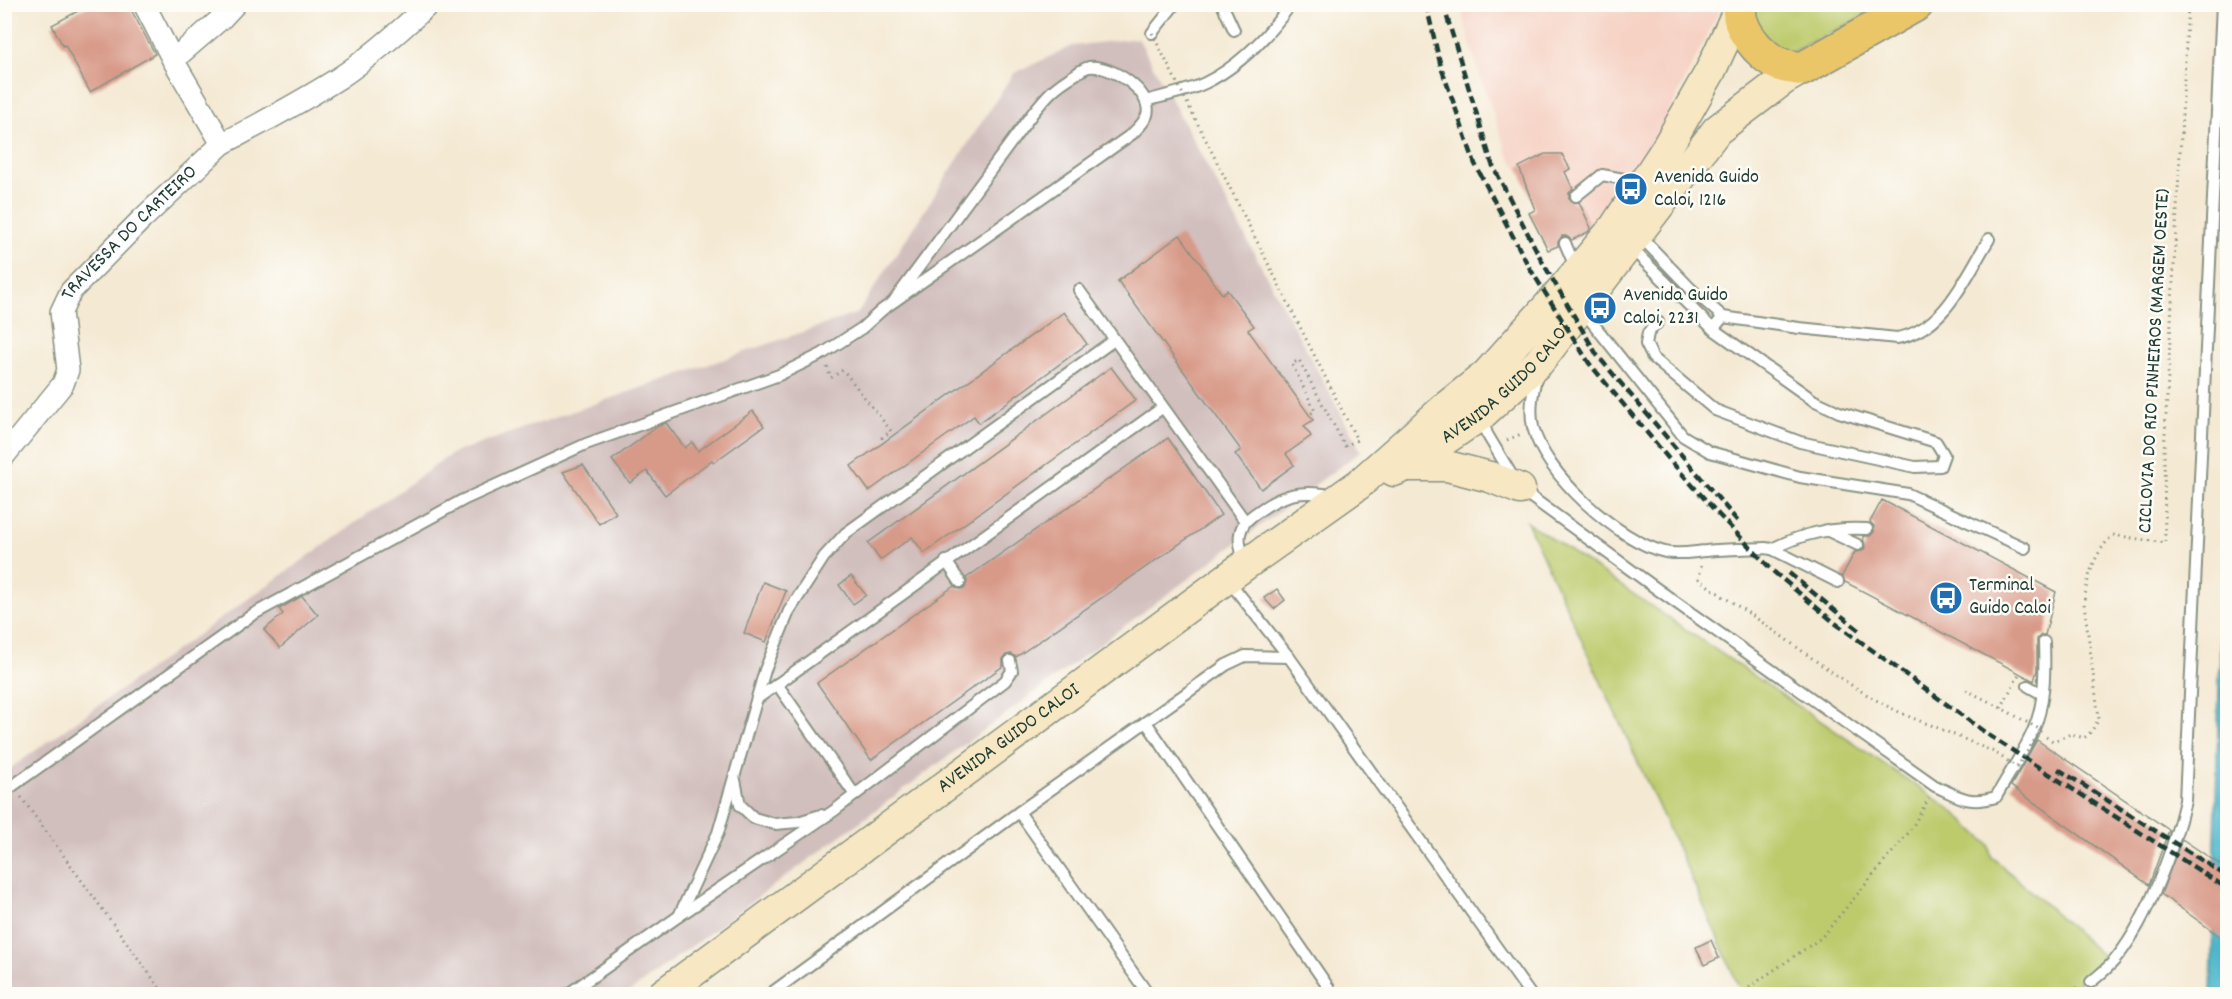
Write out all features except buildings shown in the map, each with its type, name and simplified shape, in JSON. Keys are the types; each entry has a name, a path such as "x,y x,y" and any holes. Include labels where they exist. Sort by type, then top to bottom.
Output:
{"highway":[{"path":"1740,7 1745,32 1759,51 1779,64 1802,69 1917,4"}],"main road":[{"name":"AVENIDA GUIDO CALOI","path":"663,994 1236,572 1349,492 1486,375 1614,228 1666,149 1710,72 1740,7"},
{"name":"AVENIDA GUIDO CALOI","path":"1349,492 1406,466 1480,415 1539,362 1717,130 1783,80 1802,69"},
{"path":"1480,415 1486,375"},
{"path":"1406,466 1447,466 1490,477 1520,489"}],"street":[{"path":"144,4 173,60 222,144"},
{"path":"173,60 235,4"},
{"name":"TRAVESSA DO CARTEIRO","path":"4,456 63,384 68,370 61,312 71,291 141,220 222,144 294,106 341,77 393,38 429,4"}],"lane":[{"path":"1152,33 1175,4"},
{"path":"1222,4 1234,30"},
{"path":"1146,101 1204,84 1232,66 1259,44 1291,4"},
{"path":"2091,982 2116,959 2133,935 2178,834 2185,801 2222,4"},
{"path":"4,792 252,615 463,500 586,444 779,375 822,354 862,328 894,302 1132,134 1148,114 1146,101 1127,79 1108,68 1088,67 1054,88 1032,114 894,302"},
{"path":"1576,196 1602,175 1644,183"},
{"path":"1633,239 1723,316 1799,328 1897,338 1912,335 1924,329 1945,310 1989,239"},
{"path":"1633,239 1713,329 1813,400 1839,412 1936,442 1944,455 1940,466 1915,467 1800,442 1715,410 1653,358 1646,344 1648,333 1658,322"},
{"path":"1565,243 1578,272"},
{"path":"1079,290 1245,521"},
{"path":"1581,308 1683,436 1710,452 1800,477 1908,494 2025,548"},
{"path":"1713,329 1723,316"},
{"path":"679,916 718,833 765,670 789,611 825,557 846,533 1114,340"},
{"path":"1539,362 1530,410 1533,429 1545,457 1579,498 1626,536 1665,552 1772,549 1838,582"},
{"path":"758,698 1162,408"},
{"path":"1480,415 1487,434 1520,489 1935,786 1959,797 1978,802 1996,797 2034,730 2042,694 2045,663 2044,642"},
{"path":"1349,492 1290,494 1268,504 1245,521 1239,538 1236,572 1289,657 1530,994"},
{"path":"1772,549 1790,540 1824,530 1867,529"},
{"path":"1824,530 1858,545"},
{"path":"946,561 960,582"},
{"path":"770,994 1019,812 1226,665 1245,656 1289,657"},
{"path":"568,994 855,795 1005,681 1012,671 1010,661"},
{"path":"777,684 855,795"},
{"path":"2028,686 2042,694"},
{"path":"1146,722 1333,994"},
{"path":"735,780 740,805 754,818 775,824 798,822 835,810"},
{"path":"1019,812 1148,994"}],"path":[{"name":"CICLOVIA DO RIO PINHEIROS (MARGEM OESTE)","path":"2034,730 2053,741 2072,734 2084,738 2099,719 2084,603 2086,585 2094,562 2104,544 2113,535 2166,543 2164,452 2188,4"},
{"path":"1152,33 1357,440 1345,446 1299,360 1292,364 1315,411 1310,414"},
{"path":"831,378 843,370 891,431 882,438 885,442"},
{"path":"1708,551 1700,568 1699,579 1707,585 1836,675 1909,717 1994,752 2017,767 2041,730 1966,690"},
{"path":"2001,708 2019,674"},
{"path":"1739,994 1821,938 1910,831 1935,786"},
{"path":"28,807 164,994"},
{"path":"2058,994 2091,982"}],"shaded area":[{"path":"1460,5 1722,5 1652,147 1606,221 1559,232 1507,153 1475,61"},
{"path":"1138,38 1361,451 627,994 5,994 4,773 453,453 858,313 1013,74 1072,46"}],"green space":[{"path":"1757,5 1887,5 1790,53 1783,54 1750,23"},
{"path":"1527,522 1952,810 1989,845 1991,856 2110,962 2060,994 1742,994 1696,888"}],"water":[{"path":"2227,500 2228,994 2211,994 2220,650"}],"railway":[{"path":"1426,4 1441,67 1475,164 1529,267 1589,363 1719,515 1774,572 1835,623 1990,736 2228,889"},
{"path":"1443,4 1492,164 1543,263 1597,355 1740,524"},
{"path":"1789,573 1859,630"},
{"path":"2058,769 2228,877"}],"place":[{"name":"Avenida Guido Caloi, 1216","path":"1631,189"},
{"name":"Avenida Guido Caloi, 2231","path":"1600,308"},
{"name":"Terminal Guido Caloi","path":"1946,598"}]}
